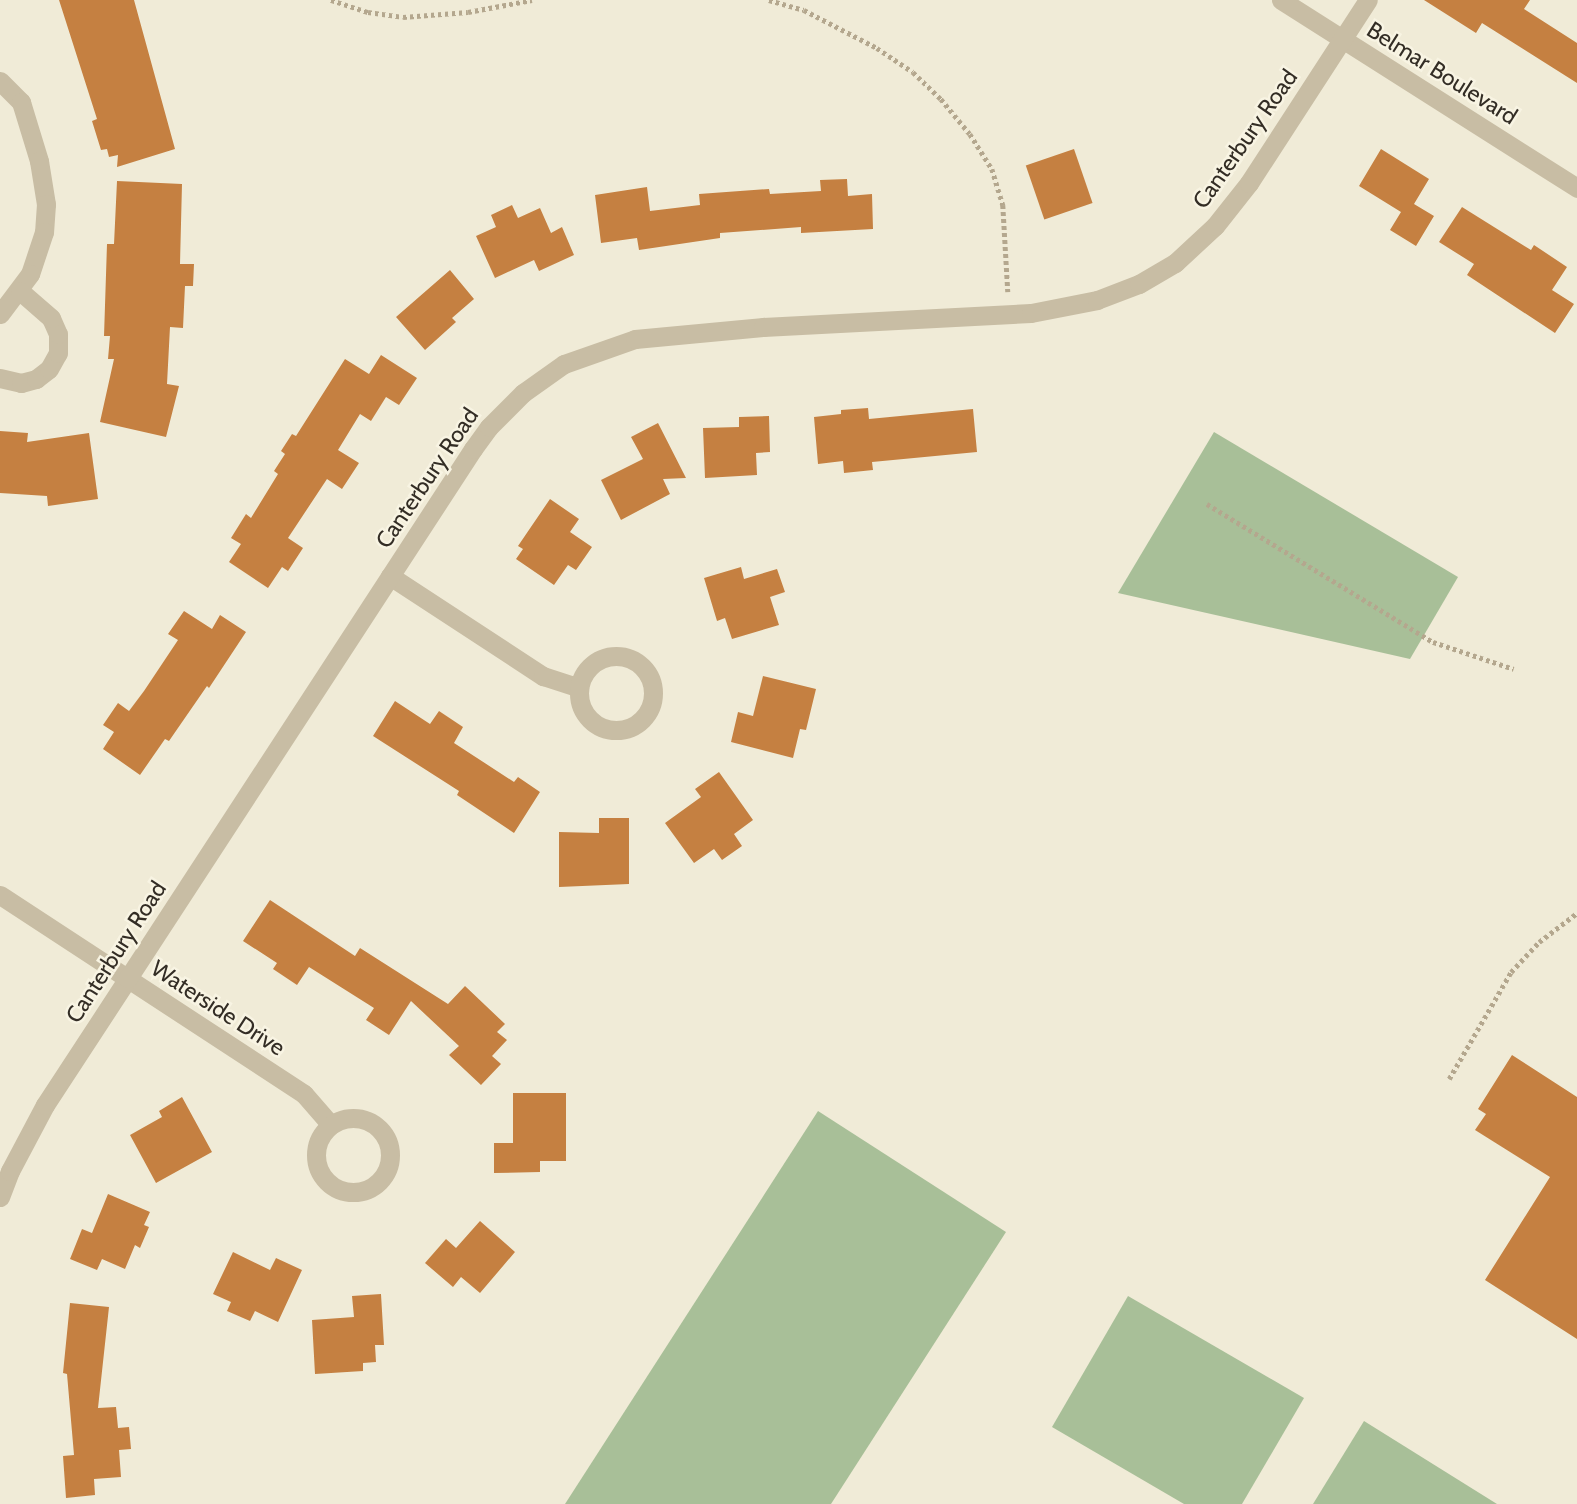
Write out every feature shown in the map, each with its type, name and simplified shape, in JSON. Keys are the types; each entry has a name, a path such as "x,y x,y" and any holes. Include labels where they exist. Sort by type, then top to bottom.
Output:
{"street":[{"name":"Belmar Boulevard","path":"1281,0 1577,188"},
{"name":"Canterbury Road","path":"0,1196 10,1171 45,1105 390,576 489,427 542,378 564,364 601,348 635,339 750,328 1031,313 1097,300 1139,284 1175,263 1215,226 1249,183 1368,0"},
{"path":"0,80 21,103 39,161 46,204 44,232 38,253 20,291 0,314"},
{"path":"0,378 21,383 36,379 49,369 58,353 58,334 51,318 20,291"},
{"path":"390,576 543,676 579,688"},
{"name":"Waterside Drive","path":"0,895 304,1094 331,1125"}],"path":[{"path":"331,0 368,12 402,17 468,12 532,0"},
{"path":"769,0 804,10 877,48 913,72 941,99 970,134 992,169 1003,205 1008,295"},
{"path":"1208,504 1433,642 1514,670"},
{"path":"1448,1079 1511,972 1539,942 1577,913"}],"green space":[{"path":"1214,432 1458,577 1410,659 1118,593"},
{"path":"818,1111 1006,1232 831,1504 565,1504"},
{"path":"1128,1296 1304,1398 1242,1504 1184,1504 1052,1427"},
{"path":"1364,1421 1497,1504 1313,1504"}],"building":[{"path":"59,0 134,0 175,149 117,167 118,155 109,157 107,149 101,150 92,121 97,119"},
{"path":"1424,0 1530,0 1524,9 1577,43 1577,83 1482,23 1476,33"},
{"path":"1074,149 1093,203 1044,219 1026,166"},
{"path":"1381,149 1429,179 1414,204 1434,216 1416,246 1390,230 1401,212 1359,186"},
{"path":"847,179 848,196 872,194 873,229 801,233 801,227 720,233 720,238 639,250 637,238 601,243 595,195 647,187 650,211 700,205 699,194 769,189 770,194 821,191 820,180"},
{"path":"117,181 182,184 180,264 194,264 193,286 185,286 183,328 170,327 167,384 179,386 166,437 100,422 114,359 108,359 110,336 104,336 107,244 114,244"},
{"path":"512,205 518,218 540,208 551,233 562,227 574,255 539,271 534,260 495,278 476,236 496,227 491,215"},
{"path":"1462,207 1531,250 1534,245 1567,267 1552,290 1574,304 1555,333 1467,275 1474,264 1439,242"},
{"path":"450,270 474,299 452,318 456,322 425,350 396,317"},
{"path":"381,355 417,378 399,405 386,397 371,421 360,414 338,450 359,463 342,489 327,479 288,538 303,548 288,571 282,567 268,588 229,562 241,544 231,538 246,514 251,518 278,474 274,471 285,454 281,451 292,434 296,436 345,359 369,374"},
{"path":"868,408 869,419 973,409 977,452 872,462 873,470 844,473 843,461 818,464 814,417 841,414 841,410"},
{"path":"769,416 770,452 756,453 757,475 705,478 703,428 739,427 739,417"},
{"path":"658,423 686,478 663,479 670,494 621,520 601,480 643,459 631,437"},
{"path":"0,431 28,433 27,442 89,433 98,499 48,506 47,496 0,493"},
{"path":"550,499 579,519 570,532 592,547 576,570 568,565 554,585 516,559 523,549 518,546"},
{"path":"741,567 744,579 777,569 785,592 770,597 779,625 732,639 725,618 717,621 704,578"},
{"path":"184,611 212,629 220,615 246,632 209,688 207,686 169,741 165,739 140,775 103,749 114,732 103,725 118,703 129,711 144,691 178,640 168,634"},
{"path":"763,676 816,689 806,730 800,729 793,758 731,742 738,712 753,716"},
{"path":"395,701 430,724 439,711 463,727 454,743 514,782 518,777 540,792 514,833 457,795 459,791 373,736"},
{"path":"719,772 753,820 734,834 742,846 722,860 714,849 694,863 665,823 701,797 695,789"},
{"path":"599,818 629,818 629,884 559,887 559,832 599,833"},
{"path":"270,900 355,956 360,948 448,1004 465,986 505,1024 497,1032 507,1040 492,1056 501,1064 481,1085 449,1055 459,1046 411,1001 389,1035 366,1020 374,1008 309,967 297,985 273,969 277,963 243,941"},
{"path":"1512,1055 1577,1097 1577,1339 1485,1280 1550,1177 1475,1130 1486,1114 1478,1109"},
{"path":"513,1093 566,1093 566,1161 540,1161 540,1172 494,1173 494,1143 513,1143"},
{"path":"182,1097 212,1152 156,1183 130,1135 162,1117 159,1111"},
{"path":"108,1194 150,1212 144,1225 149,1227 140,1248 135,1245 125,1269 102,1259 97,1270 70,1259 82,1229 92,1233"},
{"path":"480,1221 515,1252 480,1293 461,1277 453,1287 425,1263 446,1239 456,1248"},
{"path":"233,1252 270,1270 276,1258 302,1270 278,1322 255,1311 250,1321 227,1311 231,1302 213,1294"},
{"path":"381,1294 384,1345 375,1345 376,1362 363,1363 363,1371 315,1374 312,1320 354,1317 352,1296"},
{"path":"70,1303 109,1307 98,1408 116,1407 118,1428 129,1427 131,1449 119,1450 121,1477 94,1479 95,1495 66,1498 63,1456 74,1455 67,1374 63,1373"}]}
